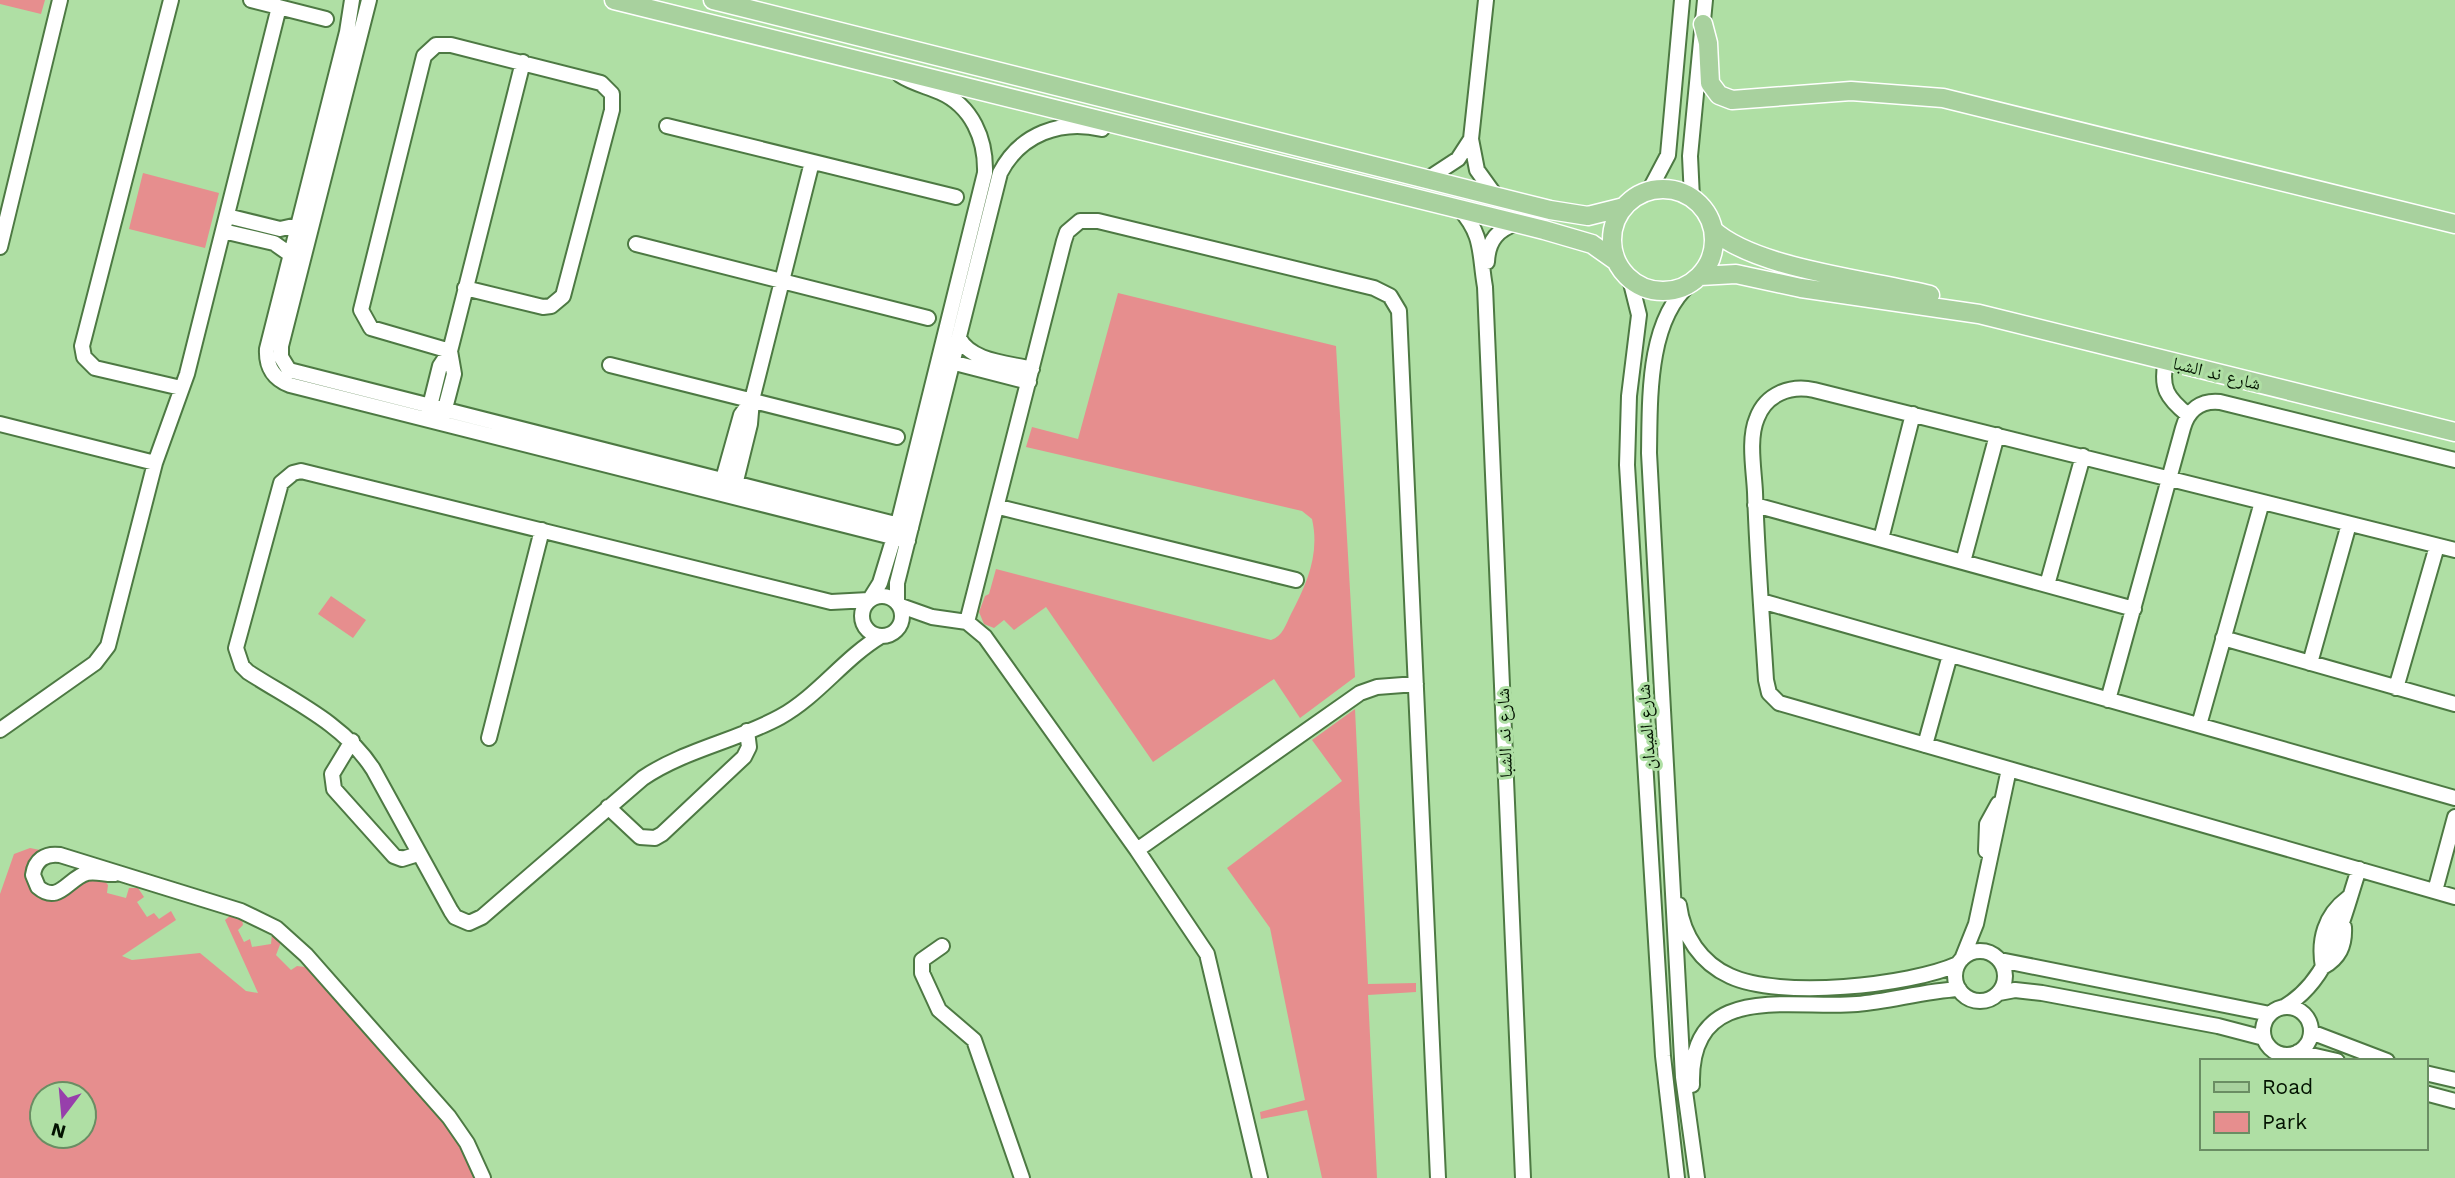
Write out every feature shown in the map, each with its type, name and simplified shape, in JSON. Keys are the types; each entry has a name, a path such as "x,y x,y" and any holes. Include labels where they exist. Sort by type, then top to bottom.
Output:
{"main road":[{"path":"614,0 1592,243 1616,261 1630,279 1660,291 1695,280 1713,254 1713,230 1702,206 1692,198 1671,190 1649,191 1624,207 1597,216 1578,216 713,0"},
{"path":"1703,24 1708,43 1710,83 1726,98 1748,101 1851,91 1943,98 2455,223"},
{"path":"1616,261 1612,233 1624,207"},
{"name":"شارع ند الشبا","path":"1713,230 1725,240 1754,255 1937,297 1979,314"},
{"name":"شارع ند الشبا","path":"1695,280 1736,274 1801,288 1979,314 2455,432"}],"street":[{"path":"0,247 60,0"},
{"path":"171,0 88,332 82,346 86,361 95,368 181,388"},
{"path":"251,0 326,19"},
{"path":"352,0 347,32 267,349 271,372 290,385 428,413"},
{"path":"369,0 281,357 285,366 297,374 428,413 903,532"},
{"path":"1486,0 1471,139 1477,170 1495,195"},
{"path":"1649,191 1668,155 1682,0"},
{"path":"1692,198 1690,156 1705,0"},
{"path":"0,730 105,653 155,463 181,388 279,7"},
{"path":"450,351 371,328 361,310 422,63 429,50 444,44 601,83 612,94 612,110 563,296 551,306 543,307 466,288"},
{"path":"428,413 440,366 450,351 523,62"},
{"path":"887,67 957,102 976,125 983,145 984,183 903,532 897,583 903,619 898,630"},
{"path":"851,657 863,609 880,583 903,532 959,338 1000,173 1011,155 1035,135 1061,127 1080,125 1119,131 1135,130"},
{"path":"667,126 956,197"},
{"path":"1429,178 1458,159 1471,139"},
{"path":"727,489 751,424 752,400 812,162"},
{"name":"شارع ند الشبا","path":"1459,208 1471,221 1480,239 1485,288 1522,1178"},
{"path":"967,622 999,507 1064,240 1067,232 1080,221 1098,221 1335,278 1374,288 1390,296 1399,311 1438,1178"},
{"path":"225,223 280,229 298,225"},
{"path":"225,223 278,245 291,255"},
{"name":"شارع ند الشبا","path":"1485,288 1489,246 1499,231 1518,223"},
{"path":"636,244 928,318"},
{"name":"شارع الميدان","path":"1630,279 1639,315 1629,396 1627,465 1666,1092 1677,1178"},
{"name":"شارع الميدان","path":"1695,280 1673,301 1662,322 1649,425 1670,799 1670,872 1683,1077 1697,1178"},
{"path":"956,296 959,305 947,355 952,362 1031,375"},
{"path":"959,338 966,348 977,355 1031,375"},
{"path":"443,417 455,369 450,351"},
{"path":"2166,360 2164,390 2171,401 2188,415"},
{"path":"610,365 897,436"},
{"path":"2455,550 1804,388 1776,394 1762,407 1755,425 1755,505 1761,601 1767,687 1774,699 1786,705 2455,897"},
{"path":"2108,700 2188,415 2198,405 2220,402 2455,460"},
{"path":"1881,539 1913,414"},
{"path":"0,424 155,463"},
{"path":"1963,562 1997,435"},
{"path":"2047,585 2083,456"},
{"path":"881,636 870,631 862,620 831,602 301,471 286,477 279,491 238,639 237,658 248,673 352,741 373,769 455,917 469,923 476,921 653,771 789,711 851,657 881,636 932,617"},
{"path":"2199,725 2262,502"},
{"path":"1755,505 2134,610"},
{"path":"999,507 1296,580"},
{"path":"2310,663 2349,524"},
{"path":"489,738 542,530"},
{"path":"2396,688 2437,546"},
{"path":"831,602 869,600 884,595 932,617 967,622 985,637 1138,850 1201,944 1211,964 1260,1178"},
{"path":"1761,601 2455,798"},
{"path":"2223,638 2455,704"},
{"path":"1925,745 1950,655"},
{"path":"1138,850 1360,693 1377,687 1416,684"},
{"path":"608,807 640,837 655,838 744,757 749,747 747,731"},
{"path":"352,741 332,774 334,789 394,856 402,859 418,854"},
{"path":"2009,769 1976,924 1955,974 1959,989 1977,1001 1989,1000 1999,993 2015,990 2042,992 2218,1026 2264,1038"},
{"path":"2435,891 2455,817"},
{"path":"115,874 84,874 61,892 52,894 38,887 33,875 40,860 55,854 241,911 276,928 292,940 449,1117 467,1143 483,1178"},
{"path":"2298,1052 2307,1044 2314,984 2343,919 2359,869"},
{"path":"1670,872 1678,890 1684,926 1693,944 1714,967 1741,981 1786,986 1854,985 1936,972 1978,951 2270,1014"},
{"path":"2323,967 2321,942 2327,923 2335,910 2350,897"},
{"path":"1976,924 2006,977 1999,993"},
{"path":"942,946 925,957 922,973 941,1013 966,1030 974,1040 1022,1178"},
{"path":"2314,984 2284,1007 2270,1014 2264,1023 2264,1038 2269,1047 2280,1054 2298,1052 2328,1059"},
{"path":"1691,1135 1692,1075 1697,1049 1712,1027 1733,1011 1759,1003 1857,1004 1959,989"},
{"path":"2284,1007 2300,1011 2309,1026 2383,1059"},
{"path":"2427,1073 2455,1080"},
{"path":"2427,1094 2455,1101"}],"green space":[{"path":"0,0 45,0 41,14 0,4"},
{"path":"143,173 219,193 205,248 129,229"},
{"path":"1118,293 1336,346 1355,677 1300,718 1274,679 1153,762 1046,607 1014,630 1004,620 994,628 984,624 979,612 985,596 989,594 996,569 1271,640 1284,629 1307,580 1313,557 1314,532 1312,519 1302,511 1026,447 1032,427 1078,439"},
{"path":"331,596 366,620 353,638 318,614"},
{"path":"1355,709 1368,984 1416,983 1416,992 1368,995 1377,1178 1322,1178 1307,1110 1261,1119 1260,1112 1305,1100 1270,928 1227,868 1342,781 1312,740"},
{"path":"30,848 45,851 36,890 84,879 103,879 108,885 107,893 126,898 129,888 138,888 144,897 137,902 147,917 154,913 159,919 171,911 176,920 122,956 132,960 200,953 246,991 258,993 225,920 231,915 242,919 243,925 238,930 244,942 250,939 252,947 271,944 272,934 281,942 276,955 291,970 297,966 305,967 447,1125 461,1143 476,1178 0,1178 0,894 14,854"}]}
